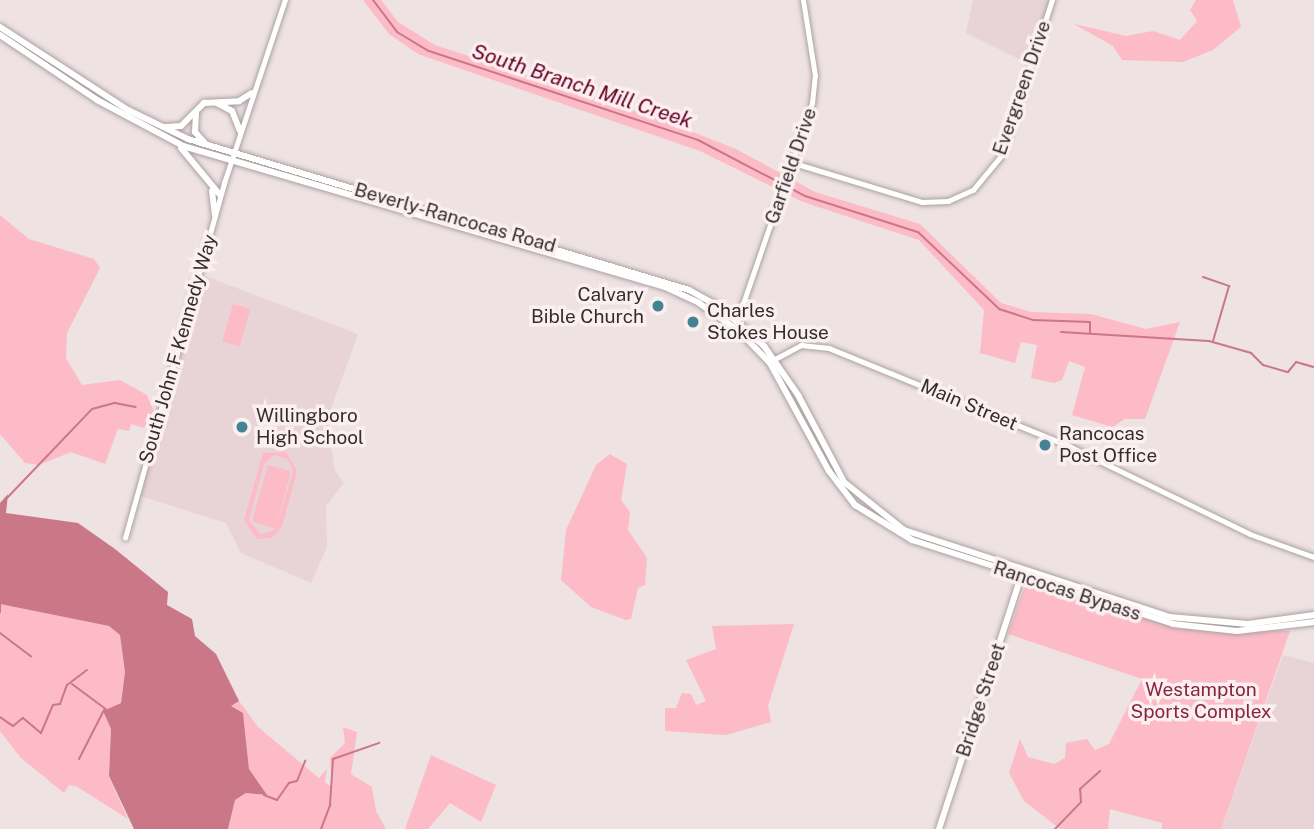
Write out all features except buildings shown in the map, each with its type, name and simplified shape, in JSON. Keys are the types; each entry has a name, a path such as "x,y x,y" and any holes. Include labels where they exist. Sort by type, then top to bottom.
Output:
{"main road":[{"name":"Beverly-Rancocas Road","path":"0,27 155,124 232,157"},
{"name":"Beverly-Rancocas Road","path":"0,35 97,100 174,142 665,280 736,324 775,359 842,485"},
{"path":"155,124 176,128 204,103 239,101 252,93"},
{"path":"209,146 194,127 197,112 205,105 228,107 240,131"},
{"path":"174,142 191,156 210,186 220,195"},
{"path":"210,186 215,215"},
{"name":"Beverly-Rancocas Road","path":"736,324 756,345 796,397"},
{"name":"Rancocas Bypass","path":"842,485 891,530 1146,617 1204,629 1314,622"},
{"name":"Rancocas Bypass","path":"1022,574 1193,621 1248,624 1314,615"},
{"name":"Bridge Street","path":"939,829 1022,574"}],"street":[{"name":"South John F Kennedy Way","path":"125,538 220,195 285,0"},
{"name":"Garfield Drive","path":"736,324 794,163 814,93 803,0"},
{"name":"Evergreen Drive","path":"794,163 922,202 948,201 973,190 1001,156 1052,0"},
{"name":"Main Street","path":"775,359 802,345 829,348 1071,447 1267,541 1314,557"}],"shaded area":[{"path":"973,0 1052,0 1031,65 966,33"},
{"name":"Willingboro High School","path":"200,274 358,334 327,420 335,471 344,483 326,506 327,547 311,583 241,553 226,523 137,495"},
{"path":"8,494 6,513 78,523 115,549 168,592 167,605 192,619 195,636 216,654 239,701 231,706 243,713 249,769 267,795 246,793 235,800 228,829 134,829 109,776 111,729 103,711 121,703 125,672 120,635 109,626 0,604 0,503"},
{"path":"1283,655 1314,663 1314,829 1221,829"}],"green space":[{"path":"363,0 381,0 398,22 435,45 662,120 736,149 815,192 920,224 1001,303 1031,312 1091,314 1146,329 1180,322 1145,419 1125,419 1112,427 1072,415 1085,367 1069,361 1062,380 1054,383 1031,378 1037,345 1021,342 1015,363 980,353 984,310 919,240 803,202 700,151 418,54 389,34"},
{"path":"1196,0 1233,0 1241,27 1213,50 1183,62 1122,60 1113,46 1074,24 1126,36 1153,31 1180,40 1197,21 1190,10"},
{"path":"0,215 29,239 94,259 100,268 67,333 66,358 82,385 120,380 147,395 154,412 144,428 131,424 129,431 118,429 105,464 71,452 39,465 25,463 0,434"},
{"path":"233,304 250,309 240,346 222,341"},
{"path":"286,452 297,471 282,527 271,538 257,539 244,520 263,453","holes":["274,455 288,459 293,472 276,528 291,471 268,465 252,521 276,529 261,535 249,520 264,464"]},
{"path":"610,454 627,464 621,500 630,512 628,530 647,558 645,585 638,588 631,619 626,620 591,607 561,580 566,530 596,465"},
{"name":"Westampton Sports Complex","path":"1026,583 1182,629 1290,631 1221,829 1162,829 1162,823 1110,809 1108,829 1060,829 1024,801 1009,773 1020,739 1028,757 1054,764 1065,758 1066,743 1087,739 1095,750 1109,744 1142,679 1008,634"},
{"path":"0,604 109,626 120,635 125,672 121,703 103,711 111,729 109,777 128,819 76,786 69,785 64,793 21,758 0,731"},
{"path":"794,624 768,706 771,722 726,735 665,731 665,708 676,708 682,693 691,694 696,705 706,701 686,660 716,649 712,626"},
{"path":"239,701 258,727 319,778 327,769 325,782 332,788 330,758 345,743 343,727 357,732 351,774 372,787 376,811 386,829 228,829 235,800 246,793 266,795 249,769 243,713 230,706"},
{"path":"431,755 496,785 481,822 450,803 428,829 405,829"}],"waterway":[{"name":"South Branch Mill Creek","path":"373,0 397,32 429,51 698,140 805,196 918,232 999,309 1033,320 1090,322 1090,333"},
{"path":"1203,277 1229,286 1213,341"},
{"name":"South Branch Mill Creek","path":"1061,332 1209,341 1251,353 1263,365 1288,372 1296,362 1314,367"},
{"path":"6,499 92,409 115,403 136,407"},
{"path":"0,601 0,612"},
{"path":"0,633 31,656"},
{"path":"0,717 13,726 23,718 41,733 53,705 60,704 67,685 87,670"},
{"path":"72,684 107,710"},
{"path":"79,759 104,710"},
{"path":"321,829 330,805 333,759 379,743"},
{"path":"264,795 277,800 289,783 297,781 305,761"},
{"path":"1055,829 1081,802 1080,789 1100,771"}],"place":[{"name":"Calvary Bible Church","path":"658,306"},
{"name":"Charles Stokes House","path":"693,322"},
{"name":"Willingboro High School","path":"242,427"},
{"name":"Rancocas Post Office","path":"1045,445"}]}
